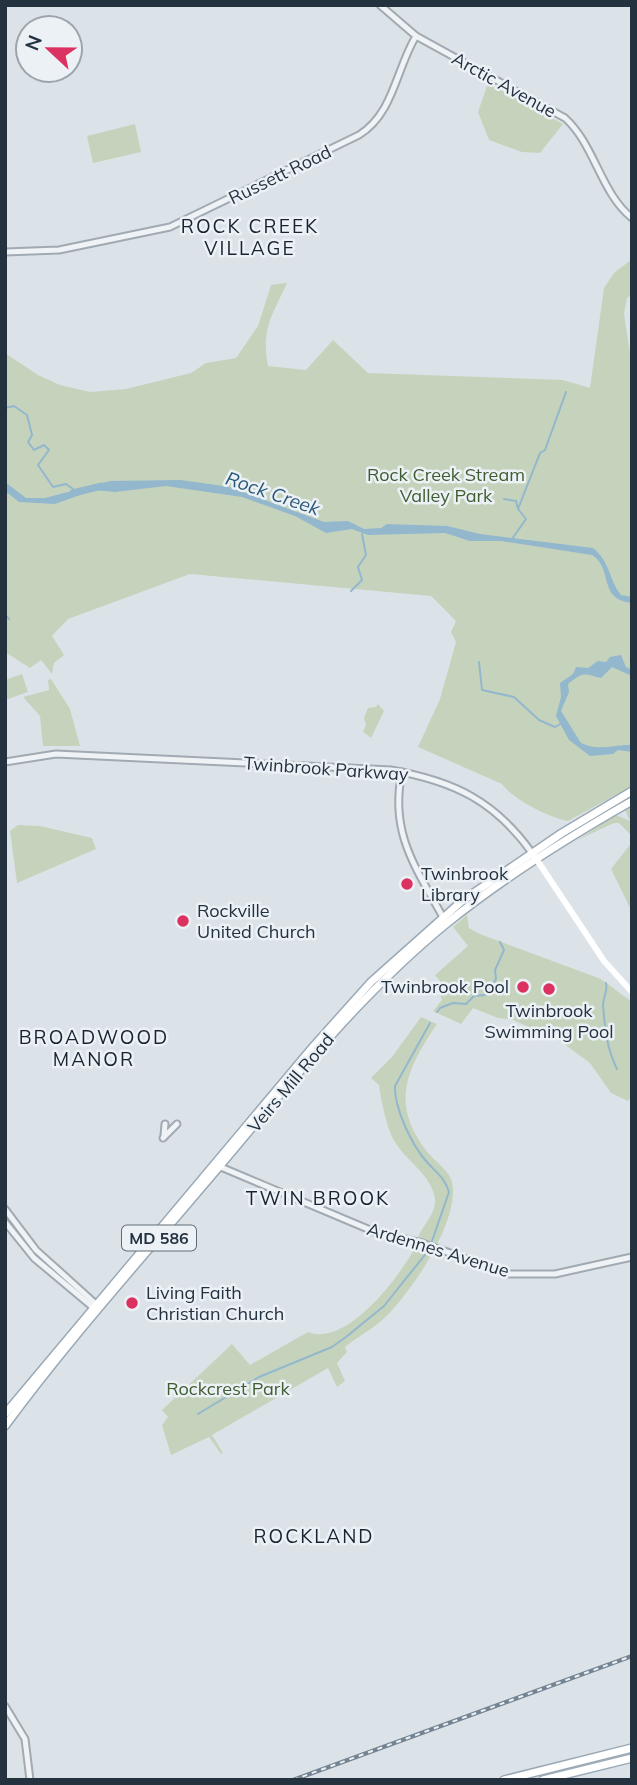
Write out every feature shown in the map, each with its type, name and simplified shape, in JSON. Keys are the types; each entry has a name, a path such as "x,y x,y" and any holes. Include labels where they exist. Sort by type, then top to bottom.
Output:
{"main road":[{"name":"Veirs Mill Road","path":"5,1414 314,1050 373,991 445,920 534,855 632,791"},
{"name":"Veirs Mill Road","path":"534,855 632,801"},
{"name":"Twinbrook Parkway","path":"534,855 604,961 632,992"},
{"name":"Veirs Mill Road","path":"5,1426 95,1307"},
{"path":"503,1780 632,1748"},
{"path":"543,1780 632,1758"}],"street":[{"name":"Arctic Avenue","path":"380,5 416,36 565,118 580,135 615,200 632,218"},
{"name":"Russett Road","path":"5,252 59,250 170,227 359,135 374,124 386,109 401,63 416,36"},
{"name":"Twinbrook Parkway","path":"5,762 57,754 402,772 439,782 495,810 534,855"},
{"path":"402,772 397,801 399,824 406,850 445,920"},
{"path":"165,1124 163,1138 177,1124"},
{"name":"Ardennes Avenue","path":"216,1166 375,1232 422,1243 509,1273 555,1274 632,1257"},
{"path":"5,1209 36,1250 95,1307"},
{"path":"5,1222 34,1258 95,1307"},
{"path":"5,1706 20,1733 30,1780"}],"green space":[{"path":"488,83 563,124 540,153 522,152 489,140 478,112"},
{"path":"135,124 141,152 93,163 87,136"},
{"name":"Rock Creek Stream Valley Park","path":"632,259 632,294 627,298 624,314 632,366 632,786 568,821 532,807 514,796 502,784 418,747 440,699 456,642 451,632 456,621 431,596 190,574 68,619 52,636 64,655 54,663 52,674 41,660 30,668 5,652 5,353 38,375 60,385 90,392 126,389 191,373 206,363 236,358 258,326 271,285 287,283 267,332 268,366 306,370 333,340 368,373 563,380 590,388 604,288 614,273"},
{"path":"22,674 28,692 5,700 5,680"},
{"path":"51,679 70,709 80,746 43,746 40,716 23,697 49,690 48,680"},
{"path":"378,704 384,711 371,738 363,732 366,725 364,718 368,708"},
{"path":"632,806 632,836 619,823 614,823 577,840 616,815 630,821 625,810"},
{"path":"18,825 40,826 92,838 96,849 17,883 10,831"},
{"path":"632,842 632,912 611,869"},
{"name":"Twinbrook Pool","path":"467,915 469,928 480,934 601,979 632,1002 632,1096 628,1101 611,1093 590,1063 560,1041 513,1020 498,1018 473,1008 461,1024 433,1011 442,1000 440,994 446,988 435,975 468,946 453,927"},
{"name":"Rockcrest Park","path":"421,1017 437,1024 410,1072 406,1103 409,1119 417,1136 451,1178 453,1198 441,1237 430,1258 392,1311 345,1347 347,1352 337,1363 345,1381 337,1387 328,1368 212,1435 223,1453 221,1454 209,1437 171,1455 162,1425 168,1417 162,1410 232,1344 250,1365 308,1332 322,1334 337,1330 353,1321 381,1295 412,1253 435,1204 433,1190 392,1137 379,1085 371,1078 392,1057"}],"water":[{"path":"181,480 230,487 324,522 348,521 364,529 381,528 387,524 447,526 480,534 593,548 603,559 621,595 632,597 632,603 614,596 603,568 592,555 501,541 470,541 445,533 368,535 352,529 326,533 295,516 242,497 166,486 115,492 94,490 55,504 19,502 5,491 5,482 26,498 45,498 110,481"},
{"path":"621,655 626,667 632,670 632,676 612,667 601,678 584,675 568,684 569,692 561,711 581,743 600,747 632,745 632,752 618,750 613,754 590,756 569,740 556,716 561,697 560,683 573,674 576,667 588,668 598,661 606,662 610,657"}],"waterway":[{"path":"512,539 526,519 518,509 540,453 545,450 566,392"},
{"path":"5,408 14,406 27,415 32,435 28,442 34,450 44,445 49,450 38,465 53,487 66,484 76,491"},
{"name":"Rock Creek","path":"73,493 102,486"},
{"path":"504,499 516,501 518,509"},
{"path":"351,591 362,580 358,567 366,555 362,534"},
{"path":"5,615 9,619"},
{"path":"479,662 482,690 514,697 539,720 555,727 562,723"},
{"path":"437,1012 453,1003 466,1004 474,996 485,995 496,979 495,970 504,950 500,942"},
{"path":"606,983 603,1005 605,1030 617,1069"},
{"path":"430,1023 395,1086 395,1095 410,1136 421,1154 442,1178 449,1192 432,1241"},
{"path":"198,1414 259,1377 332,1347 384,1306 428,1251"}],"railway":[{"path":"293,1780 632,1656"}],"place":[{"name":"Twinbrook Library","path":"407,884"},
{"name":"Rockville United Church","path":"183,921"},
{"name":"Twinbrook Pool","path":"523,987"},
{"name":"Twinbrook Swimming Pool","path":"549,989"},
{"name":"Living Faith Christian Church","path":"132,1303"}],"district":[{"name":"ROCK CREEK VILLAGE","path":"250,237"},
{"name":"BROADWOOD MANOR","path":"94,1048"},
{"name":"TWIN BROOK","path":"318,1198"},
{"name":"ROCKLAND","path":"314,1536"}]}
